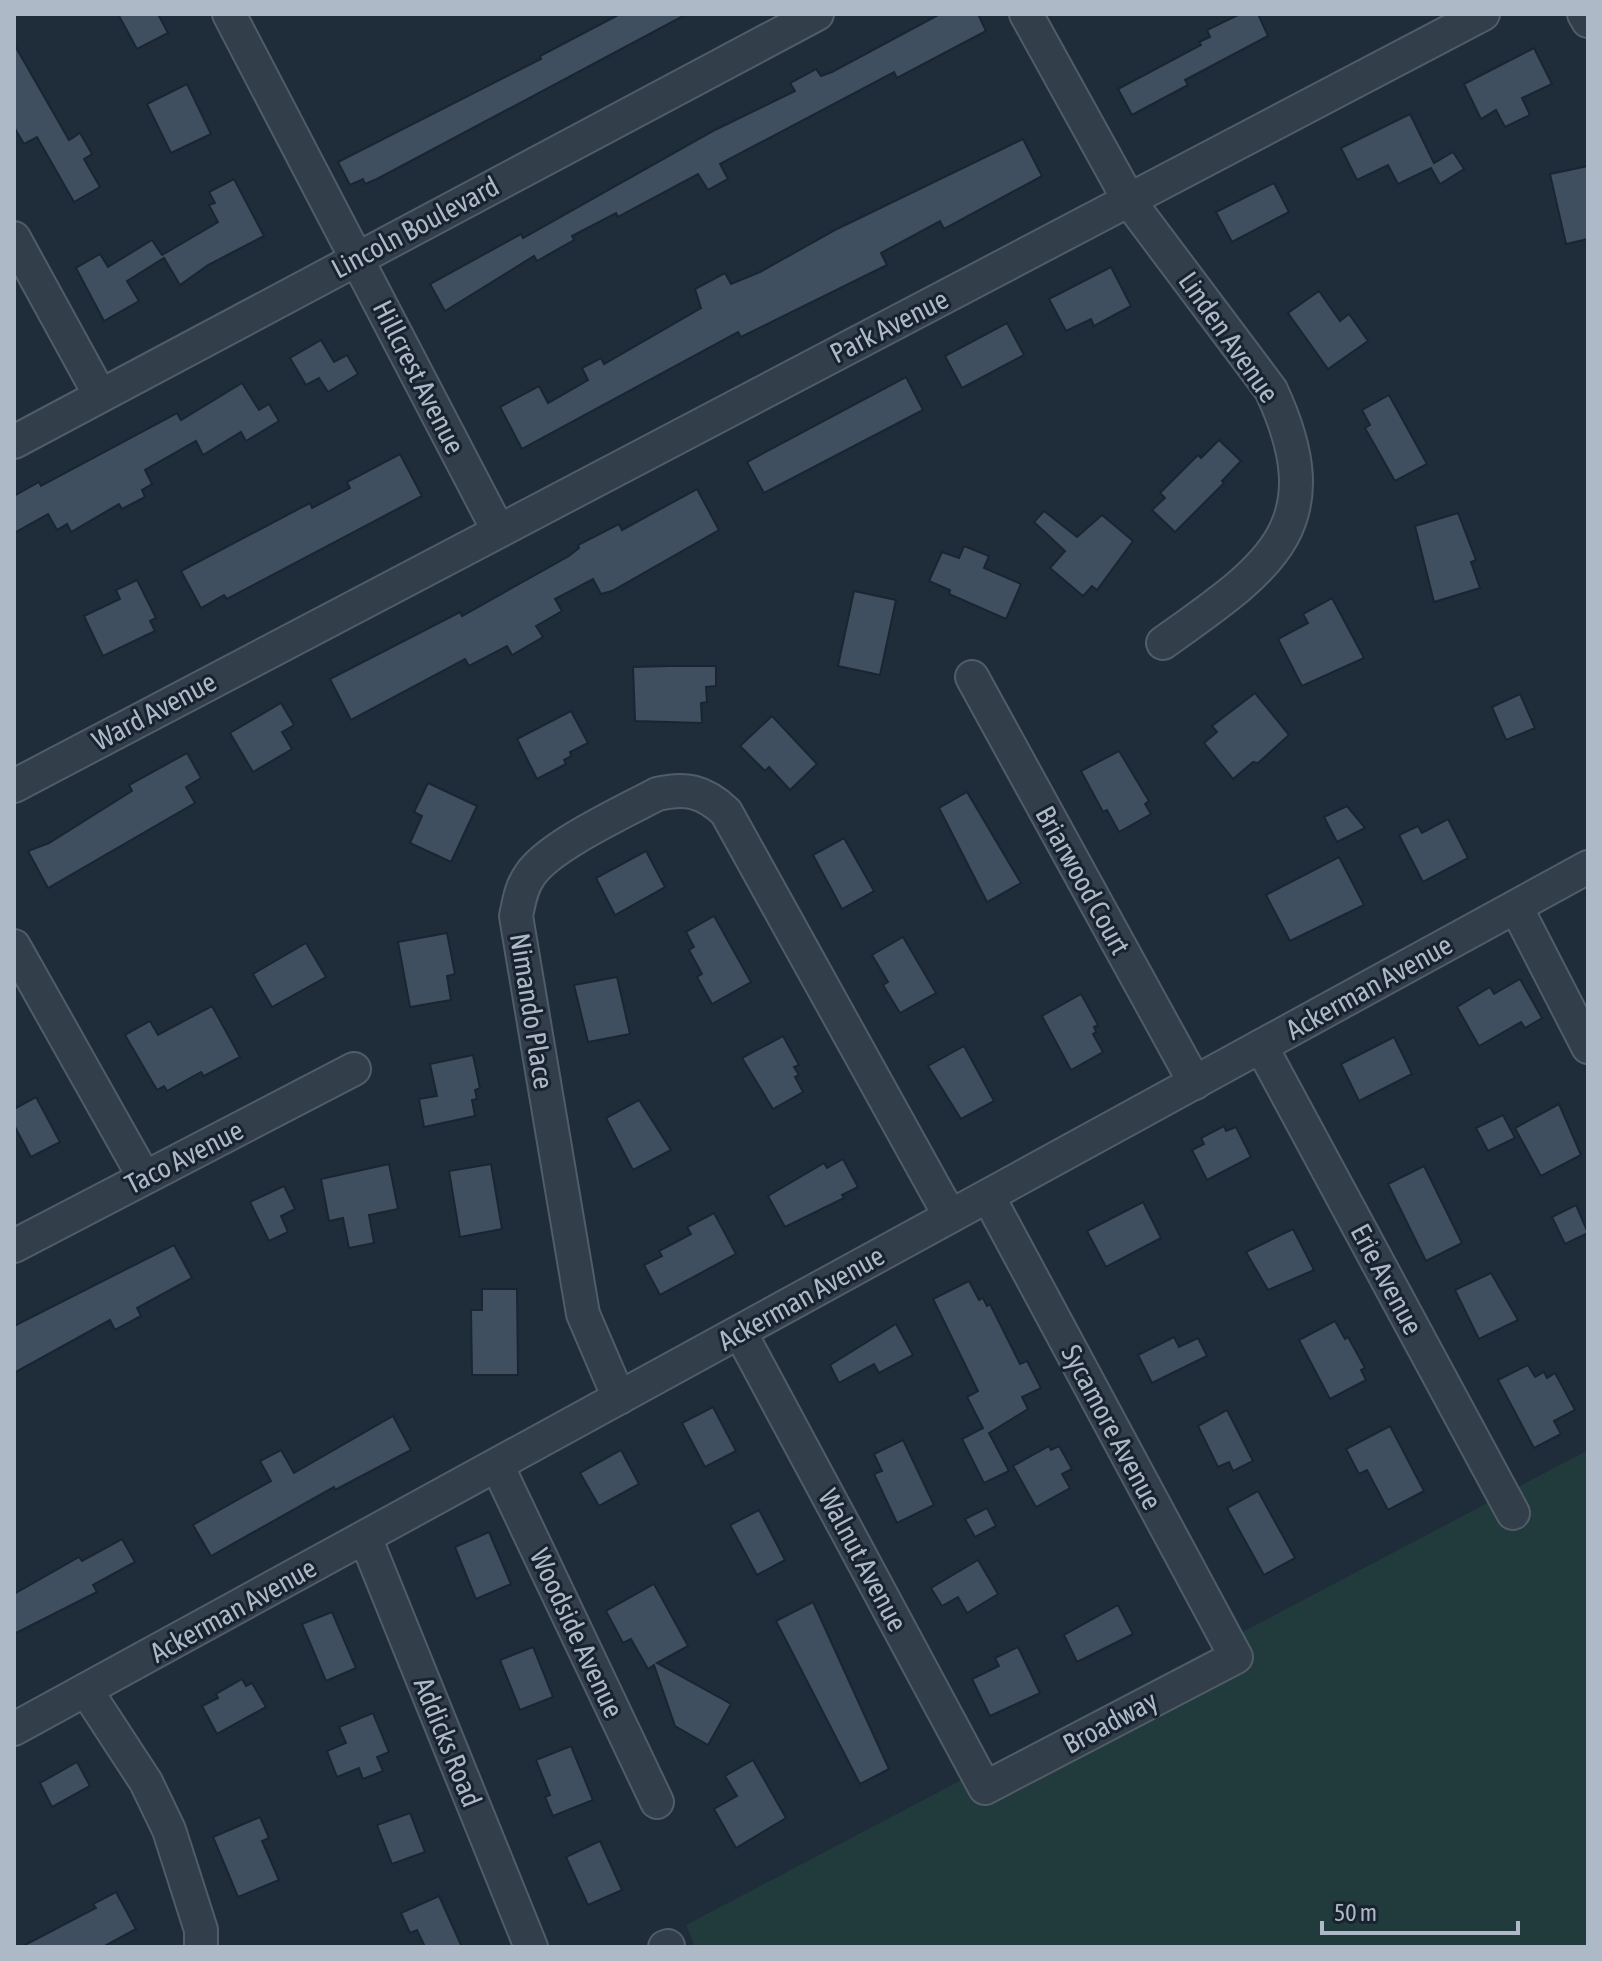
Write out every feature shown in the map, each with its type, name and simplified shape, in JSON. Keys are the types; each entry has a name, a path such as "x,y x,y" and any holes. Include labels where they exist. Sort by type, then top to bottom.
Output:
{"street":[{"name":"Hillcrest Avenue","path":"229,14 497,528"},
{"name":"Lincoln Boulevard","path":"14,442 817,14"},
{"name":"Linden Avenue","path":"1026,14 1130,202 1271,390 1286,423 1294,454 1294,514 1272,554 1232,592 1163,643"},
{"name":"Park Avenue","path":"295,637 497,528 1130,202 1483,14"},
{"path":"1584,14 1588,21"},
{"path":"14,238 100,395"},
{"name":"Ward Avenue","path":"14,786 295,637"},
{"name":"Briarwood Court","path":"972,677 1195,1083"},
{"name":"Nimando Place","path":"619,1398 583,1314 516,916 520,894 530,875 546,858 657,794 677,789 695,791 713,800 726,812 950,1216"},
{"name":"Ackerman Avenue","path":"14,1729 1588,867"},
{"path":"1516,907 1588,1047"},
{"path":"14,946 144,1177"},
{"name":"Erie Avenue","path":"1261,1046 1513,1513"},
{"name":"Taco Avenue","path":"14,1246 354,1069"},
{"name":"Sycamore Avenue","path":"988,1196 1236,1657"},
{"name":"Walnut Avenue","path":"740,1332 985,1788"},
{"name":"Woodside Avenue","path":"497,1465 657,1802"},
{"name":"Addicks Road","path":"365,1537 531,1947"},
{"name":"Broadway","path":"985,1788 1236,1657"},
{"path":"86,1690 146,1782 169,1830 201,1930 201,1947"}],"green space":[{"path":"1588,1450 1588,1947 695,1947 686,1925"}],"building":[{"path":"118,14 158,14 168,33 137,49"},
{"path":"620,14 687,14 377,179 365,184 363,179 350,185 338,162 541,59 540,56"},
{"path":"940,14 978,14 986,31 897,78 894,72 720,164 728,179 708,190 698,174 618,217 616,213 572,236 574,240 537,261 534,256 445,311 430,284 521,234 523,238 715,130 795,91 790,83 816,69 821,76 832,72"},
{"path":"1240,14 1258,14 1268,36 1185,80 1188,85 1132,115 1118,89 1201,45 1199,42 1210,37 1207,30"},
{"path":"14,44 69,140 80,133 92,154 84,159 100,187 74,202 37,137 24,144 14,127"},
{"path":"1534,48 1552,84 1522,98 1530,115 1505,127 1496,110 1481,119 1464,84"},
{"path":"187,84 211,134 171,153 147,104"},
{"path":"1410,114 1434,163 1453,152 1464,169 1440,184 1431,168 1398,184 1388,165 1357,180 1341,148"},
{"path":"1023,139 1042,176 944,229 940,221 881,253 887,265 741,337 738,332 522,449 500,407 539,386 548,403 588,380 582,368 601,358 604,364 701,308 695,289 725,273 731,284 760,272 837,229"},
{"path":"1588,166 1588,239 1566,244 1550,174"},
{"path":"234,179 264,236 208,265 180,285 164,258 127,281 139,301 104,321 76,268 100,254 108,267 152,240 162,255 218,222 209,205 215,203 209,192"},
{"path":"1274,183 1289,212 1232,242 1216,212"},
{"path":"1111,267 1131,306 1094,326 1091,319 1066,331 1049,299"},
{"path":"1319,291 1340,321 1349,314 1368,341 1328,369 1288,313"},
{"path":"1007,323 1024,355 962,388 945,356"},
{"path":"321,340 334,362 347,355 358,374 328,392 319,378 306,385 290,358"},
{"path":"906,377 923,410 764,493 747,462"},
{"path":"242,383 259,410 269,404 279,421 246,441 241,432 203,455 196,441 145,470 152,484 142,490 145,497 122,509 119,504 71,532 67,524 57,530 48,514 14,533 14,496 39,482 41,486 177,413 181,420"},
{"path":"1389,395 1427,464 1395,481 1365,428 1370,425 1362,410"},
{"path":"1219,440 1241,461 1222,481 1224,483 1175,532 1152,510 1165,498 1160,493 1198,455 1201,458"},
{"path":"400,454 422,496 227,599 224,595 201,608 181,571 310,503 312,508 350,488 347,482"},
{"path":"697,489 719,530 612,591 601,594 593,579 555,599 562,611 536,626 543,637 512,655 507,646 469,666 465,659 351,720 330,679 460,612 462,616 569,556 579,548 578,545 619,524 622,530"},
{"path":"1044,511 1077,537 1102,515 1133,541 1097,590 1092,586 1083,596 1050,568 1065,551 1034,522"},
{"path":"1458,513 1476,560 1471,562 1480,588 1434,602 1415,526"},
{"path":"964,546 989,556 984,568 1021,584 1006,619 949,594 950,590 929,581 942,552 959,558"},
{"path":"137,580 156,618 150,621 155,631 103,656 84,616 120,599 116,590"},
{"path":"854,591 896,600 880,675 838,666"},
{"path":"1332,598 1364,658 1302,686 1278,639 1308,623 1303,614"},
{"path":"716,666 716,686 706,687 707,702 701,703 702,723 635,721 633,667"},
{"path":"1255,693 1289,735 1258,763 1253,762 1233,779 1204,743 1217,732 1212,726"},
{"path":"1520,694 1535,728 1506,740 1492,707"},
{"path":"281,703 294,725 282,732 292,749 253,772 230,733"},
{"path":"571,711 588,743 570,752 571,756 564,760 566,764 537,779 517,739"},
{"path":"772,716 817,764 790,790 769,767 765,771 740,746"},
{"path":"1119,751 1149,801 1145,804 1151,814 1119,832 1107,810 1103,812 1081,771"},
{"path":"187,753 201,778 186,787 195,803 48,888 28,851 49,843 132,791 129,785"},
{"path":"428,783 477,806 451,862 410,843 422,816 414,812"},
{"path":"967,792 1021,883 987,902 939,808"},
{"path":"1347,806 1365,828 1337,842 1324,817"},
{"path":"1448,819 1468,858 1423,882 1399,835 1418,826 1422,833"},
{"path":"844,838 874,891 842,909 813,855"},
{"path":"646,851 665,887 615,915 596,878"},
{"path":"1339,857 1364,905 1290,941 1266,895"},
{"path":"714,916 751,982 712,1004 697,977 702,974 689,950 694,947 686,932"},
{"path":"447,933 455,974 447,976 451,1000 410,1007 398,942"},
{"path":"903,937 936,993 900,1013 883,985 888,982 872,955"},
{"path":"306,943 326,977 272,1007 253,974"},
{"path":"617,977 630,1034 588,1042 574,985"},
{"path":"1520,979 1542,1018 1525,1028 1521,1022 1479,1046 1457,1007 1490,987 1494,994"},
{"path":"1081,994 1098,1025 1094,1027 1096,1032 1093,1034 1103,1052 1071,1070 1042,1016"},
{"path":"212,1006 240,1057 204,1076 201,1072 167,1091 164,1086 157,1090 125,1035 150,1021 158,1035"},
{"path":"783,1036 799,1065 794,1067 799,1075 795,1077 803,1092 773,1109 742,1058"},
{"path":"1394,1037 1412,1074 1359,1101 1341,1064"},
{"path":"964,1046 994,1101 961,1119 928,1066"},
{"path":"473,1055 480,1088 475,1090 477,1099 472,1100 475,1116 424,1127 419,1099 437,1096 430,1064"},
{"path":"36,1097 60,1142 31,1157 14,1125 14,1109"},
{"path":"639,1100 671,1150 633,1170 606,1118"},
{"path":"1559,1104 1581,1155 1541,1176 1515,1128"},
{"path":"1503,1115 1515,1138 1488,1151 1476,1128"},
{"path":"1224,1126 1226,1131 1236,1127 1251,1157 1207,1180 1192,1150 1204,1144 1201,1138"},
{"path":"843,1159 858,1187 842,1195 844,1198 785,1227 768,1196 824,1163 827,1168"},
{"path":"389,1164 398,1209 369,1215 374,1243 349,1248 343,1218 329,1221 321,1179"},
{"path":"491,1164 502,1229 460,1237 449,1171"},
{"path":"1424,1166 1462,1243 1426,1261 1388,1184"},
{"path":"284,1186 295,1209 281,1216 288,1232 269,1241 250,1202"},
{"path":"1143,1202 1161,1238 1106,1267 1087,1231"},
{"path":"1576,1205 1588,1233 1565,1244 1552,1217"},
{"path":"714,1213 736,1254 660,1295 644,1265 662,1256 659,1251 691,1234 687,1227"},
{"path":"1293,1229 1314,1270 1268,1290 1246,1252"},
{"path":"174,1245 192,1278 137,1308 141,1316 115,1330 110,1320 14,1373 14,1326"},
{"path":"1491,1273 1518,1320 1479,1339 1455,1290"},
{"path":"969,1281 979,1300 983,1298 987,1306 990,1304 1020,1364 1027,1361 1041,1388 1022,1397 1028,1409 989,1433 1009,1471 984,1483 962,1439 983,1428 967,1397 978,1391 933,1299"},
{"path":"482,1289 517,1289 518,1375 472,1375 471,1310 482,1310"},
{"path":"1335,1321 1365,1368 1361,1370 1366,1380 1330,1399 1299,1340"},
{"path":"896,1324 913,1355 879,1373 874,1364 839,1383 830,1365"},
{"path":"1174,1337 1179,1347 1198,1338 1207,1356 1152,1383 1138,1355"},
{"path":"1528,1365 1535,1377 1544,1372 1547,1378 1555,1373 1575,1410 1554,1421 1561,1434 1534,1448 1498,1380"},
{"path":"713,1407 736,1451 705,1467 682,1423"},
{"path":"1227,1410 1253,1461 1233,1471 1229,1462 1218,1467 1198,1426"},
{"path":"393,1416 411,1450 335,1490 334,1487 211,1556 193,1525 271,1481 260,1461 281,1450 294,1473"},
{"path":"1390,1426 1424,1491 1388,1510 1367,1470 1359,1474 1346,1449"},
{"path":"903,1440 934,1505 897,1523 874,1474 882,1471 874,1454"},
{"path":"1049,1446 1051,1450 1059,1446 1072,1469 1062,1474 1070,1488 1036,1507 1013,1466"},
{"path":"621,1450 639,1484 599,1506 580,1473"},
{"path":"1258,1491 1295,1558 1264,1575 1227,1508"},
{"path":"987,1508 996,1526 975,1537 965,1519"},
{"path":"759,1510 785,1560 757,1575 730,1525"},
{"path":"489,1532 511,1584 476,1599 455,1547"},
{"path":"122,1539 135,1562 93,1585 97,1592 14,1634 14,1594 79,1557 82,1561"},
{"path":"978,1560 998,1594 967,1613 958,1597 942,1606 931,1588"},
{"path":"654,1584 688,1646 657,1663 731,1704 708,1745 675,1726 654,1665 648,1669 631,1639 623,1643 606,1611"},
{"path":"813,1602 889,1769 860,1784 776,1621"},
{"path":"1118,1605 1133,1634 1077,1662 1064,1635"},
{"path":"332,1612 356,1668 326,1681 302,1624"},
{"path":"533,1647 553,1697 520,1710 500,1660"},
{"path":"1018,1647 1040,1693 990,1716 972,1679 999,1666 995,1658"},
{"path":"242,1679 246,1686 252,1683 266,1707 217,1734 202,1706"},
{"path":"373,1713 389,1752 377,1757 383,1771 363,1779 359,1768 337,1777 327,1751 346,1743 339,1727"},
{"path":"571,1746 593,1800 553,1816 545,1797 550,1795 536,1760"},
{"path":"753,1760 786,1818 736,1848 714,1809 737,1796 725,1776"},
{"path":"77,1762 90,1786 52,1807 40,1783"},
{"path":"410,1813 425,1852 392,1864 377,1825"},
{"path":"260,1817 269,1838 262,1841 279,1880 238,1897 213,1837"},
{"path":"600,1841 622,1890 588,1905 566,1857"},
{"path":"116,1892 136,1929 103,1947 21,1947 96,1908 93,1904"},
{"path":"439,1896 462,1947 425,1947 417,1930 410,1933 401,1913"}]}
